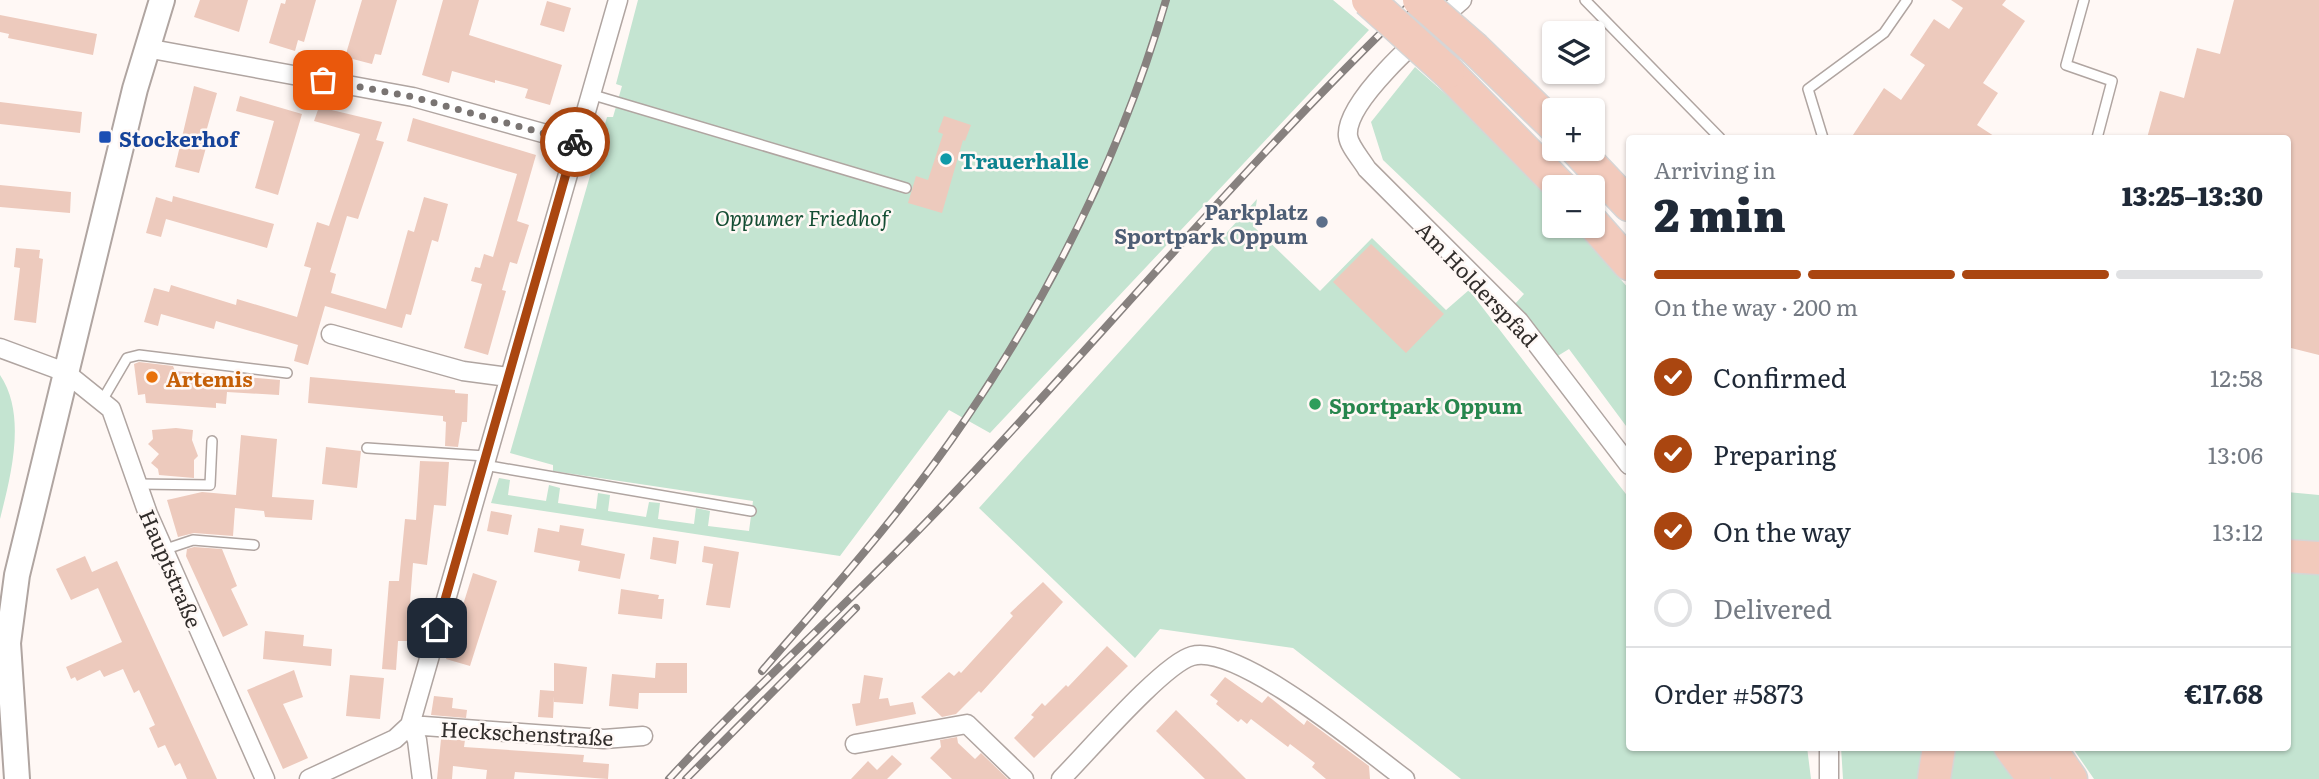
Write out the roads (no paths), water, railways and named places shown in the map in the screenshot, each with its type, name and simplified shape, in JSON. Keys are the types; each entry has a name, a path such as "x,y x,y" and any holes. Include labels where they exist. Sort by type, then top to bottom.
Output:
{"highway":[{"path":"1368,0 1448,72 1549,175"},
{"path":"1419,0 1475,49 1542,114"},
{"path":"1587,161 1626,202"},
{"path":"1605,237 1626,261"},
{"path":"2291,556 2319,558"},
{"path":"1934,779 1938,751"},
{"path":"2013,751 2034,779"},
{"path":"2052,751 2071,779"}],"main road":[{"path":"17,779 8,643 17,575 146,47 162,0"}],"street":[{"name":"Heckschenstraße","path":"309,779 395,739 411,725 575,142 618,0"},
{"name":"Am Holderspfad","path":"1462,0 1381,76 1355,108 1348,124 1348,139 1367,169 1519,321 1626,461"},
{"path":"146,47 413,97 575,142"},
{"path":"331,334 463,371 508,377"},
{"name":"Hauptstraße","path":"0,348 65,372 103,399 117,422 137,484 163,550 265,779"},
{"path":"1061,779 1168,669 1194,655 1235,663 1273,682 1405,779"},
{"path":"855,744 967,724 1024,779"},
{"name":"Heckschenstraße","path":"411,725 604,739 643,736"},
{"name":"Heckschenstraße","path":"411,725 417,740 422,779"},
{"path":"1829,751 1829,779"}],"lane":[{"path":"1585,0 1717,135"},
{"path":"1822,135 1808,89 1884,33 1907,0"},
{"path":"2084,0 2066,65 2112,80 2097,135"},
{"path":"590,94 906,188"},
{"path":"103,399 122,364 127,358 139,355 287,373"},
{"path":"137,484 210,485 212,441"},
{"path":"366,448 484,461 511,472 751,511"},
{"path":"163,550 193,540 254,545"}],"railway":[{"path":"762,671 918,485 997,371 1082,218 1129,110 1166,0"},
{"path":"669,779 921,528 1296,119 1415,0"},
{"path":"1409,19 1429,0"},
{"path":"686,779 856,608"}],"place":[{"name":"Stockerhof","path":"105,137"},
{"name":"Trauerhalle","path":"946,159"},
{"name":"Parkplatz Sportpark Oppum","path":"1322,222"},
{"name":"Artemis","path":"152,377"},
{"name":"Sportpark Oppum","path":"1315,404"}],"park label":[{"name":"Oppumer Friedhof","path":"802,216"}]}
